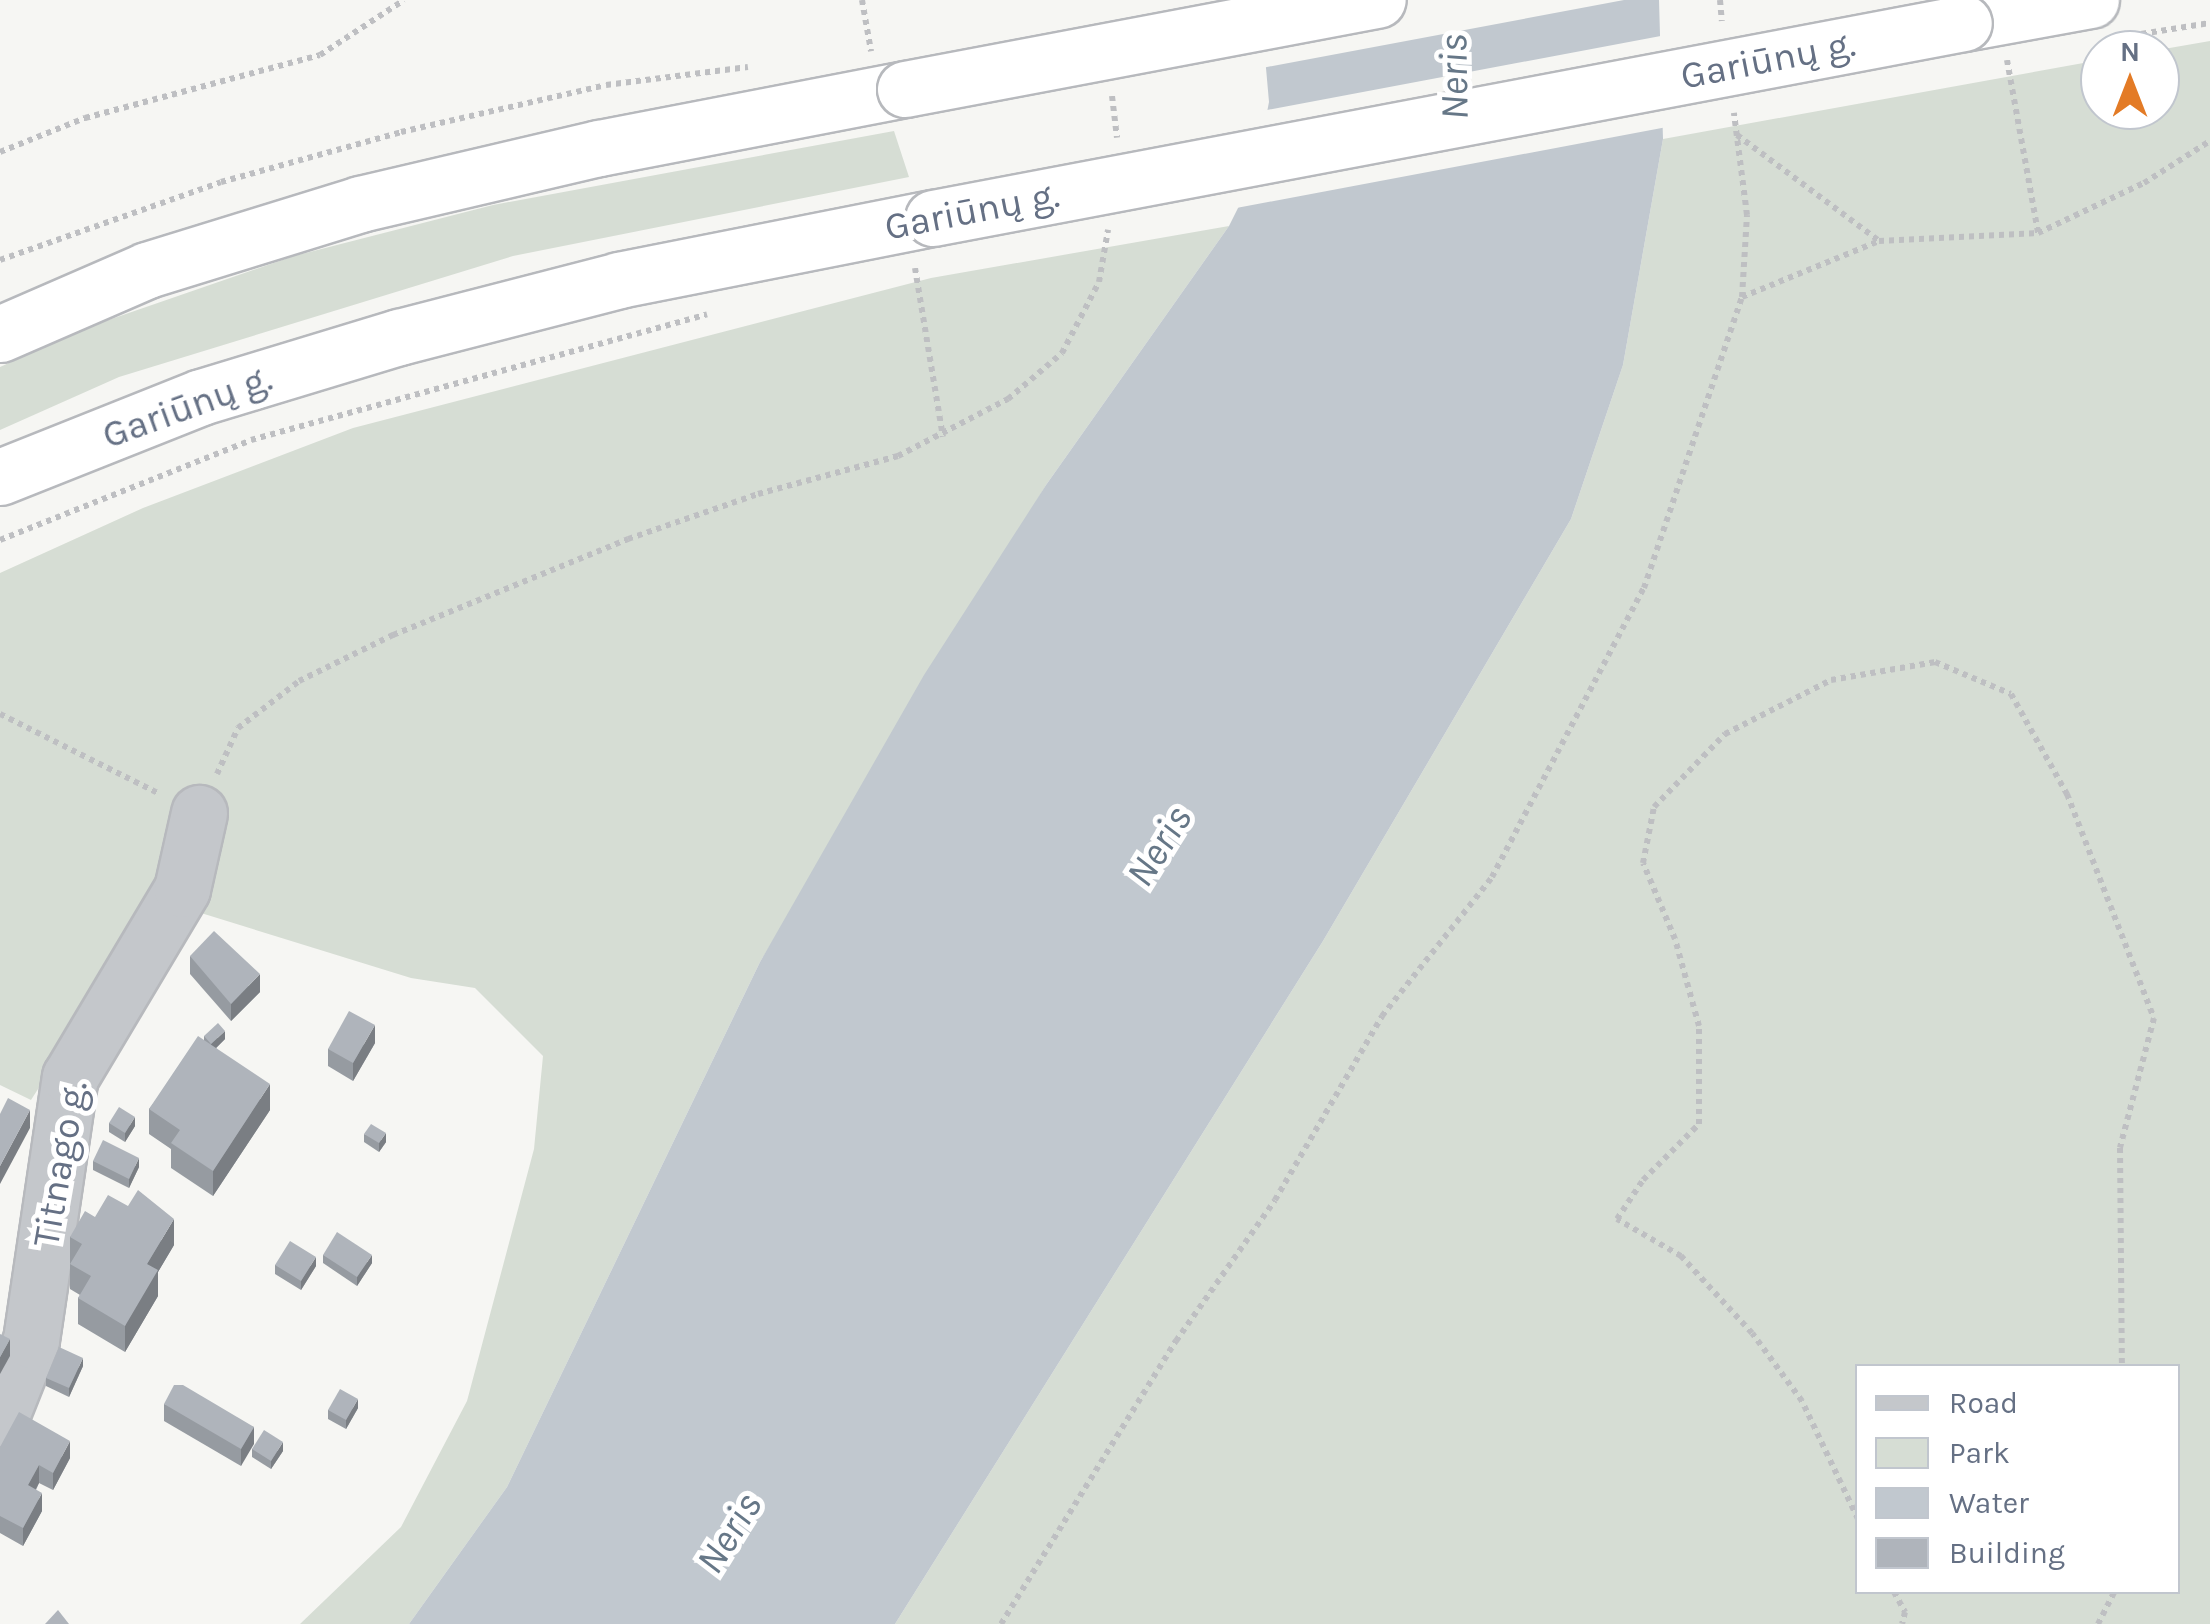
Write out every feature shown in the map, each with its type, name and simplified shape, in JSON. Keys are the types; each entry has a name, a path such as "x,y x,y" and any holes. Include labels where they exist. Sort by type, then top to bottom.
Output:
{"highway":[{"path":"0,334 148,270 360,204 599,148 888,71 1378,0"},
{"name":"Gariūnų g.","path":"0,477 202,397 399,337 619,280 933,218 1985,39 2090,0"}],"street":[{"name":"Titnago g.","path":"0,1418 32,1340 70,1076 182,889 200,814"}],"path":[{"path":"0,152 85,118 320,55 404,0"},
{"path":"862,0 888,71"},
{"path":"1985,39 2038,233"},
{"path":"1001,1624 1176,1341 1275,1200 1382,1016 1492,876 1644,588 1742,297 1748,214 1737,136 1879,241"},
{"path":"1742,297 1879,241 2038,233 2144,183 2210,141"},
{"path":"0,714 200,814 238,728 299,681 393,634 628,539 758,494 898,456 943,436 914,267 897,270"},
{"path":"0,540 251,440 721,311"},
{"path":"1855,1513 1802,1401 1752,1332 1681,1256 1617,1219 1644,1180 1699,1124 1699,1026 1675,939 1644,862 1654,808 1726,734 1832,680 1935,662 2011,694 2067,794 2154,1018 2120,1148 2122,1364"},
{"path":"1895,1594 1904,1612 1902,1624"},
{"path":"2098,1624 2113,1594"}],"green space":[{"path":"2210,41 2210,1624 895,1624 1323,941 1571,519 1623,365 1663,139 2080,64 2080,130 2180,130 2180,46"},
{"path":"894,131 909,177 513,256 119,377 0,430 0,367 94,325 294,256 493,205"},
{"path":"1229,226 1046,485 760,962 507,1487 409,1624 300,1624 401,1527 467,1401 534,1149 543,1056 475,988 411,978 159,900 31,1100 0,1085 0,573 143,508 353,428 931,278"}],"water":[{"name":"Neris","path":"1260,0 1659,0 1663,139 1623,365 1571,519 1323,941 895,1624 409,1624 507,1487 760,962 924,675 1046,485 1229,226 1255,174 1269,102"}],"pier":[{"path":"1255,0 1624,0 1262,68"},
{"path":"1666,35 1667,127 1231,209 1250,172 1262,111"}],"building":[{"path":"214,931 260,974 231,1004 190,956"},
{"path":"349,1011 375,1025 353,1063 328,1049"},
{"path":"218,1023 225,1031 211,1044 204,1036"},
{"path":"198,1036 270,1084 213,1171 171,1143 180,1130 149,1109"},
{"path":"8,1098 30,1110 0,1166 0,1114"},
{"path":"119,1107 135,1117 125,1133 109,1123"},
{"path":"371,1124 386,1133 379,1143 364,1134"},
{"path":"103,1140 139,1158 129,1179 93,1161"},
{"path":"138,1190 174,1219 147,1264 158,1270 125,1326 78,1298 91,1276 70,1264 82,1244 70,1237 85,1211 95,1217 108,1195 128,1206"},
{"path":"337,1232 372,1255 357,1277 323,1255"},
{"path":"290,1241 316,1257 301,1281 275,1265"},
{"path":"0,1334 10,1339 0,1357"},
{"path":"59,1347 83,1358 69,1388 46,1378"},
{"path":"174,1385 183,1385 254,1427 241,1449 164,1404"},
{"path":"340,1389 358,1399 346,1420 328,1410"},
{"path":"19,1412 70,1441 53,1473 39,1465 28,1485 42,1493 23,1528 0,1516 0,1447"},
{"path":"264,1430 283,1442 271,1461 252,1449"},
{"path":"58,1610 69,1624 45,1624"}]}
